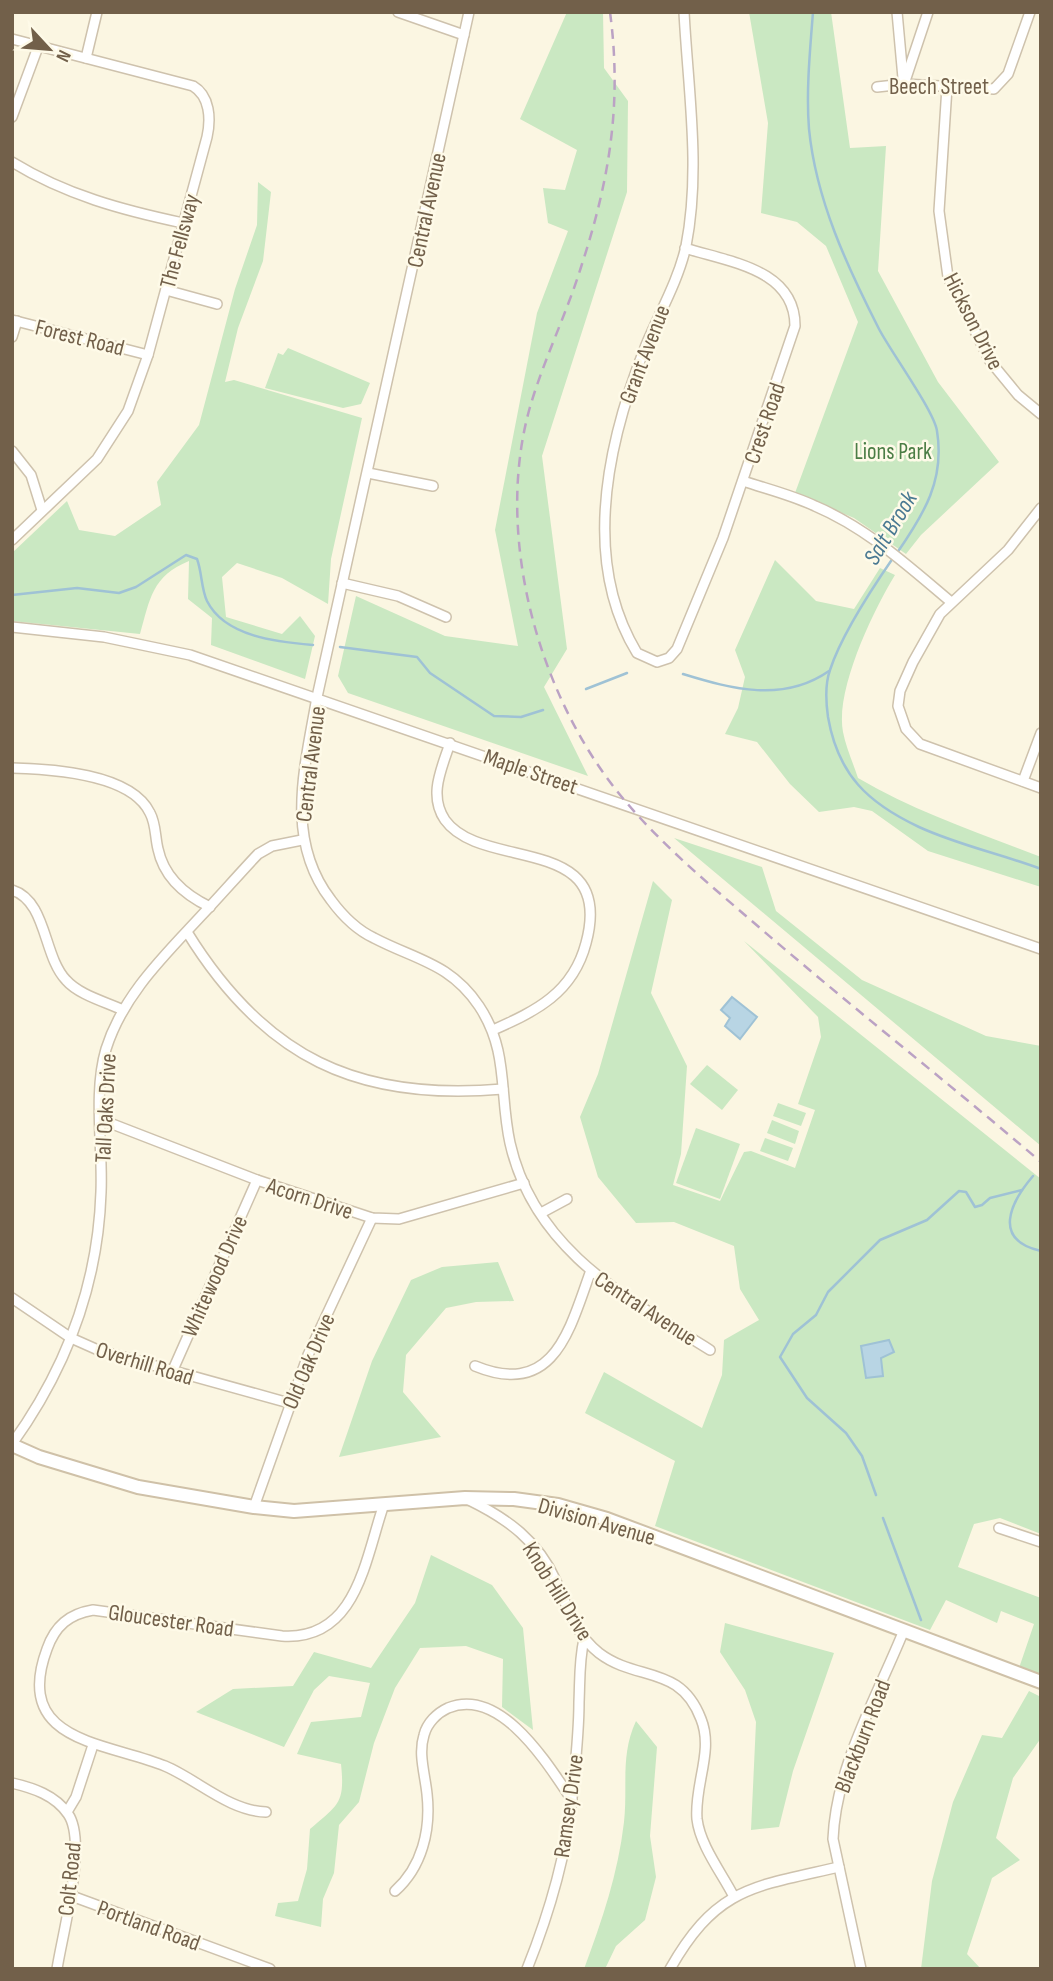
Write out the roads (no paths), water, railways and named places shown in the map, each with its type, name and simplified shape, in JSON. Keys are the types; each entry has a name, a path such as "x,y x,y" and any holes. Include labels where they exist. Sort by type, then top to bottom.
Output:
{"street":[{"path":"86,58 97,12"},
{"path":"398,12 464,35"},
{"name":"Central Avenue","path":"469,12 317,697 302,797 302,840 312,871 338,910 374,938 443,968 471,995 493,1030 503,1065 503,1089 510,1144 524,1183 541,1213 590,1273 710,1350"},
{"name":"Grant Avenue","path":"673,654 657,662 643,658 627,631 608,566 606,494 612,444 624,401 685,248 693,187 684,12"},
{"path":"897,12 904,84"},
{"path":"904,84 928,12"},
{"name":"Beech Street","path":"877,87 904,84 986,91 1000,85 1008,74 1030,12"},
{"name":"The Fellsway","path":"12,39 200,90 207,106 209,127 148,355 120,429 97,459 12,540"},
{"path":"12,117 38,47"},
{"name":"Hickson Drive","path":"947,87 939,228 948,277 990,361 1018,395 1041,414"},
{"path":"12,162 35,176 80,196 183,223"},
{"name":"Crest Road","path":"673,654 743,481 793,339 794,308 783,289 767,275 685,248"},
{"path":"166,290 217,304"},
{"path":"12,337 15,321"},
{"name":"Forest Road","path":"15,321 148,355"},
{"path":"12,451 31,475 42,510"},
{"path":"368,473 433,486"},
{"path":"743,481 815,506 890,550 951,602"},
{"path":"1041,508 1008,550 951,602 925,639 902,686 898,706 901,720 912,737 929,748 1041,788"},
{"path":"342,583 398,596 446,617"},
{"name":"Maple Street","path":"12,627 145,645 190,655 1041,949"},
{"path":"1023,781 1041,733"},
{"path":"450,743 436,793 441,812 451,826 470,839 558,865 580,884 590,910 585,948 564,987 539,1009 493,1030"},
{"path":"12,768 92,777 136,795 151,815 158,849 167,873 184,892 209,907"},
{"name":"Tall Oaks Drive","path":"12,1444 52,1385 89,1282 97,1234 103,1063 123,1010 153,968 258,854 272,846 302,840"},
{"path":"12,890 27,900 36,912 50,957 64,979 72,986 123,1010"},
{"path":"187,932 216,978 236,1000 283,1042 303,1055 362,1081 385,1086 440,1092 503,1089"},
{"name":"Acorn Drive","path":"102,1120 257,1180 372,1218 399,1219 524,1183"},
{"name":"Whitewood Drive","path":"172,1372 257,1180"},
{"path":"541,1213 567,1199"},
{"name":"Old Oak Drive","path":"254,1507 289,1403 372,1218"},
{"path":"475,1366 513,1376 544,1363 568,1332 590,1273"},
{"name":"Overhill Road","path":"12,1298 71,1338 98,1350 289,1403"},
{"name":"Division Avenue","path":"12,1444 39,1457 138,1487 254,1507 295,1511 465,1498 514,1499 558,1505 607,1519 1041,1682"},
{"name":"Knob Hill Drive","path":"465,1498 496,1513 532,1543 556,1580 573,1623 584,1639 600,1654 620,1665 664,1677 682,1688 695,1704 703,1722 706,1745 697,1819 701,1834 733,1895"},
{"name":"Gloucester Road","path":"266,1812 234,1804 164,1766 93,1745 63,1731 48,1713 43,1699 41,1676 44,1656 55,1631 69,1618 93,1610 282,1636 313,1633 334,1623 348,1607 384,1504"},
{"path":"999,1528 1041,1542"},
{"name":"Blackburn Road","path":"861,1969 833,1839 834,1820 843,1779 904,1630"},
{"name":"Ramsey Drive","path":"527,1969 553,1897 572,1800 579,1703 578,1663 584,1639"},
{"path":"394,1891 417,1864 424,1843 428,1795 422,1744 428,1726 443,1710 463,1704 477,1705 509,1722 535,1748 572,1800"},
{"path":"67,1812 76,1797 93,1745"},
{"name":"Colt Road","path":"12,1783 40,1791 67,1812 72,1821 75,1846 57,1969"},
{"path":"670,1969 695,1930 733,1895 754,1886 839,1867"},
{"name":"Portland Road","path":"69,1895 270,1969"}],"water":[{"path":"732,997 757,1017 740,1039 725,1026 730,1018 721,1010"},
{"path":"889,1340 894,1352 881,1358 883,1376 866,1378 861,1346"}],"waterway":[{"name":"Salt Brook","path":"813,12 808,115 818,181 835,232 867,305 928,410 937,431 939,449 935,481 924,510 897,553"},
{"path":"12,595 77,588 119,593 136,587 186,555 197,559 207,601 226,623 269,639 313,645"},
{"name":"Salt Brook","path":"893,558 849,627 828,675 828,717 839,755 858,785 870,797 901,818 949,839 1041,869"},
{"path":"340,647 417,657 430,673 494,716 521,717 543,710"},
{"path":"683,674 739,688 776,690 812,681 829,671"},
{"path":"586,689 627,673"},
{"name":"Salt Brook","path":"1033,1176 1013,1209 1011,1230 1026,1246 1041,1251"},
{"path":"876,1495 862,1456 846,1433 807,1398 780,1357 793,1334 816,1315 828,1292 880,1240 927,1220 959,1191 966,1192 975,1207 990,1198 1022,1190"},
{"path":"883,1518 921,1620"}],"railway":[{"path":"610,12 615,77 614,109 600,201 570,300 530,407 520,454 517,503 520,553 542,652 561,699 584,742 610,782 642,820 696,873 789,953 1041,1162"}],"park label":[{"name":"Lions Park","path":"893,451"}]}
